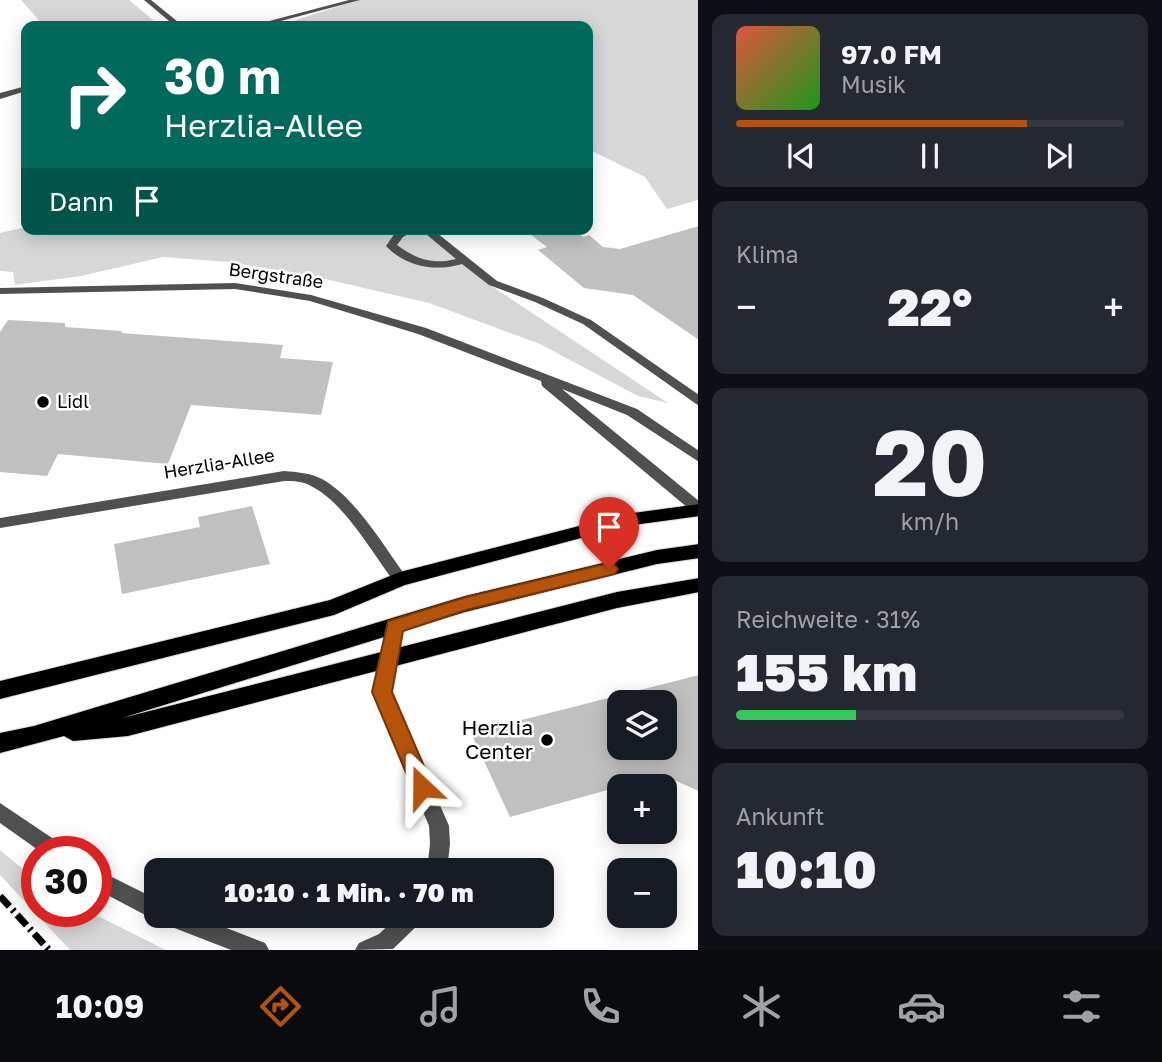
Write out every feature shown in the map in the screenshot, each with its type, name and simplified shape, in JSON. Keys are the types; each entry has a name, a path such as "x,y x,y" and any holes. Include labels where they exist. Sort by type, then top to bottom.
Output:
{"main road":[{"path":"8,689 334,607 400,579 626,520 698,509"},
{"path":"0,743 34,736 466,604 657,557 698,551"},
{"path":"34,736 128,727 617,600 698,585"}],"street":[{"path":"148,0 172,21"},
{"path":"274,21 357,0"},
{"path":"0,96 21,90"},
{"path":"399,235 391,246 408,259 443,267 464,260"},
{"path":"433,235 493,283 587,322 698,402"},
{"name":"Bergstraße","path":"0,291 235,286 311,298 422,331 632,412 698,458"},
{"name":"Bergstraße","path":"534,373 698,509"},
{"name":"Herzlia-Allee","path":"0,523 284,476 307,478 327,488 342,502 400,579"},
{"path":"395,626 382,692 439,826 438,858"},
{"path":"0,811 35,836"},
{"path":"112,887 144,904"},
{"path":"200,928 258,950"},
{"path":"366,950 386,942 401,928"}],"shaded area":[{"path":"21,0 129,0 154,21 40,21"},
{"path":"357,0 698,0 698,200 667,209 645,177 593,151 593,21 293,21"},
{"path":"21,228 21,235 430,235 490,285 668,403 638,396 540,344 429,303 308,275 228,262 163,257 81,276 15,285 13,272 0,271 0,233"},
{"path":"0,850 21,868 21,898 0,875"},
{"path":"112,923 166,950 70,950 49,927 112,927"}],"building":[{"path":"698,226 698,339 633,295 584,288 538,250 547,247 531,235 589,235 603,247 620,249"},
{"path":"8,320 65,323 65,327 122,331 121,333 283,345 280,358 333,362 321,415 191,405 168,464 58,454 47,476 0,472 0,332"},
{"path":"252,506 270,564 122,594 114,544 200,527 198,517"},
{"name":"Herzlia Center","path":"698,675 698,791 677,781 677,774 607,774 607,790 510,817 471,733 607,698 607,760 677,760 677,690 640,690"}],"railway":[{"path":"0,896 49,950"}],"place":[{"name":"Lidl","path":"43,402"},
{"name":"Herzlia Center","path":"547,740"}],"route":[{"path":"422,787 382,692 395,626 466,604 609,569"}]}
